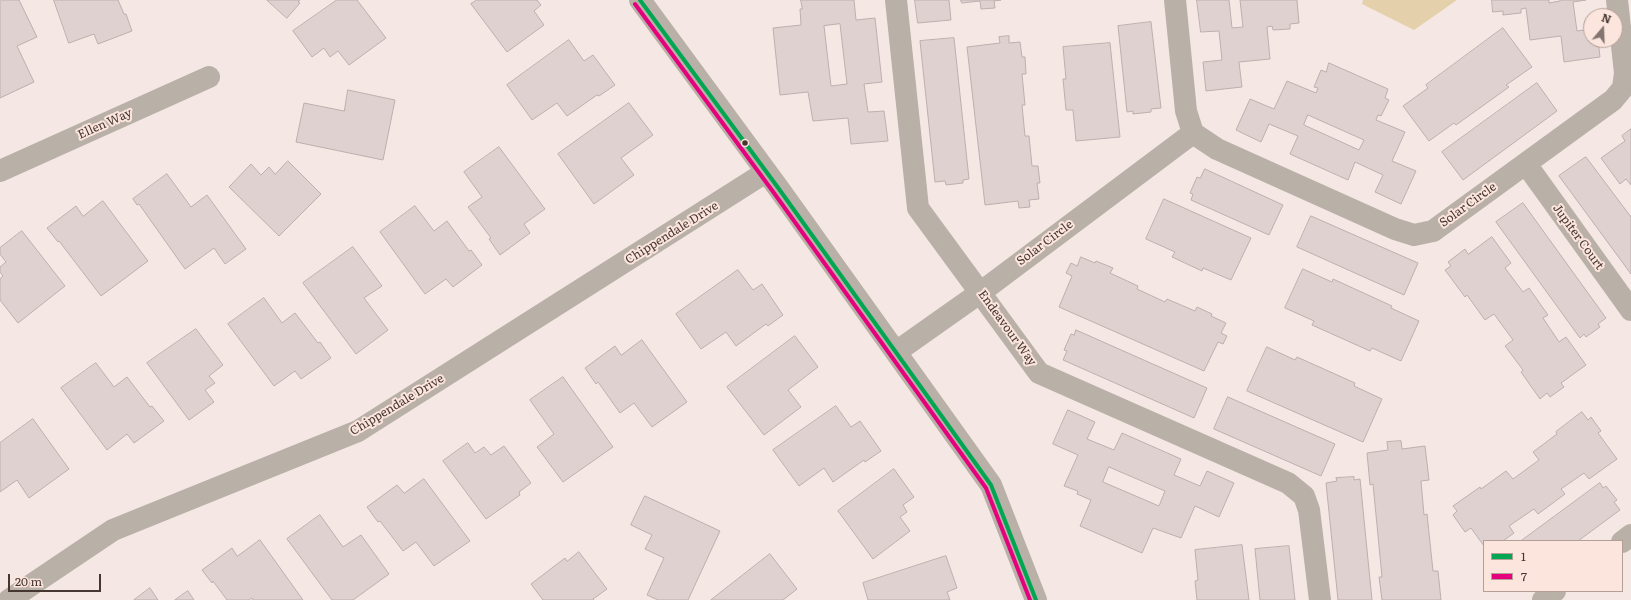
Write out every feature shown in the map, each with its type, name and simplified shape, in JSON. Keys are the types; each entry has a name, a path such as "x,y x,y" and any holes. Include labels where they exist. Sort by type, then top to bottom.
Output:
{"street":[{"path":"640,0 766,172 991,485 1036,600"},
{"name":"Endeavour Way","path":"896,0 918,208 1039,373 1288,483 1304,496 1309,510 1320,600"},
{"path":"1175,0 1186,110 1193,133"},
{"name":"Solar Circle","path":"896,352 981,292 1193,133 1217,149 1395,229 1414,235 1433,231 1613,100 1623,88 1625,73 1617,0"},
{"name":"Ellen Way","path":"0,172 209,77"},
{"name":"Jupiter Court","path":"1526,164 1631,310"},
{"name":"Chippendale Drive","path":"9,600 113,530 358,431 766,172"},
{"path":"1623,541 1631,535"},
{"path":"1543,600 1554,592"}],"shaded area":[{"path":"1363,0 1457,0 1414,30 1362,4"}],"building":[{"path":"19,0 37,37 17,46 34,82 0,98 0,1"},
{"path":"54,0 118,0 124,14 126,14 132,31 98,44 94,34 69,43"},
{"path":"267,0 300,0 298,2 300,3 287,18"},
{"path":"337,0 357,0 386,38 349,65 338,51 330,57 324,48 312,57 293,31"},
{"path":"477,0 537,0 541,5 534,11 544,25 507,52 471,4"},
{"path":"801,0 854,0 856,20 875,18 882,82 864,84 868,112 884,111 888,141 851,144 848,118 813,121 808,92 780,95 773,28 801,25 800,9 802,9","holes":["840,24 847,84 831,86 824,26"]},
{"path":"915,0 949,0 951,20 918,23"},
{"path":"961,0 1001,0 994,1 995,8 981,9 980,1 962,3"},
{"path":"1197,0 1229,0 1232,28 1243,27 1240,0 1297,0 1299,23 1290,24 1290,29 1273,30 1272,26 1267,27 1270,59 1239,62 1242,87 1206,91 1203,62 1222,60 1219,31 1201,32"},
{"path":"1492,0 1549,0 1549,3 1560,0 1586,0 1573,2 1577,31 1583,30 1583,48 1599,48 1600,57 1564,62 1561,36 1530,40 1526,8 1521,9 1521,13 1503,15 1503,11 1493,12"},
{"path":"1151,22 1161,108 1151,109 1151,112 1133,114 1133,111 1127,112 1118,26"},
{"path":"1503,28 1532,67 1506,85 1509,87 1456,125 1454,123 1429,141 1403,106 1428,88 1426,85"},
{"path":"1009,36 1009,43 1020,42 1022,57 1025,57 1026,74 1022,74 1025,105 1022,105 1025,136 1029,136 1032,166 1038,166 1040,183 1037,183 1039,199 1029,200 1030,207 1019,208 1018,201 985,205 967,47 1000,43 999,37"},
{"path":"954,38 969,179 963,180 963,183 946,185 945,181 935,182 920,41"},
{"path":"569,40 584,61 593,55 615,85 599,96 597,95 567,116 557,103 532,120 507,85"},
{"path":"1110,43 1120,137 1076,141 1073,110 1066,110 1063,79 1066,79 1063,47"},
{"path":"1329,63 1388,89 1385,98 1389,100 1381,116 1378,115 1376,120 1405,132 1392,161 1416,171 1401,204 1375,192 1383,175 1355,162 1348,180 1290,154 1298,136 1269,124 1261,142 1236,130 1250,99 1274,109 1287,81 1316,93 1318,88 1314,87 1321,70 1326,72","holes":["1308,115 1364,140 1359,150 1304,125"]},
{"path":"1537,83 1557,111 1463,180 1442,152"},
{"path":"348,90 395,100 383,160 296,142 304,103 344,111"},
{"path":"629,103 653,135 621,158 634,175 594,204 558,154"},
{"path":"1631,129 1631,185 1626,179 1620,184 1601,158 1625,141 1622,136"},
{"path":"499,147 545,209 524,224 530,233 500,255 489,239 491,238 468,207 482,197 464,172"},
{"path":"1586,157 1631,217 1631,274 1559,176"},
{"path":"288,161 321,194 279,236 229,187 251,164 261,175 269,167 275,174"},
{"path":"1205,169 1283,205 1269,235 1191,200 1193,194 1190,193 1197,177 1200,178"},
{"path":"167,174 191,207 207,195 246,249 225,264 214,248 185,269 139,204 137,205 133,199"},
{"path":"1164,199 1251,238 1231,280 1203,268 1202,271 1172,257 1175,252 1146,239"},
{"path":"103,201 148,261 101,296 59,241 58,242 47,228 76,206 83,216"},
{"path":"1523,203 1606,318 1598,324 1600,327 1586,337 1584,334 1580,338 1496,222"},
{"path":"415,206 434,231 447,221 469,251 471,250 482,265 453,287 446,279 425,294 380,232"},
{"path":"1311,216 1418,263 1404,295 1297,247"},
{"path":"22,231 65,286 18,323 0,300 0,279 3,276 0,272 0,267 6,262 0,254 0,248"},
{"path":"1492,237 1511,263 1505,268 1523,292 1529,288 1548,315 1543,318 1559,342 1566,337 1586,365 1561,383 1564,387 1550,397 1547,393 1540,399 1521,372 1523,370 1505,346 1513,340 1494,314 1485,320 1467,295 1465,297 1445,270 1451,266 1448,262 1465,249 1468,254"},
{"path":"353,247 382,286 364,298 388,330 356,354 303,283"},
{"path":"1081,257 1113,268 1110,273 1138,286 1137,289 1165,302 1167,299 1195,311 1197,307 1226,323 1221,333 1227,336 1223,344 1218,342 1204,371 1059,307 1072,276 1066,273 1071,263 1077,266"},
{"path":"1303,269 1332,282 1333,279 1392,306 1391,308 1419,321 1401,361 1372,348 1370,351 1312,325 1314,321 1285,308"},
{"path":"738,270 753,290 762,284 783,315 768,326 766,324 736,346 726,332 701,349 676,314"},
{"path":"264,298 282,323 295,313 318,343 320,342 331,358 301,379 295,371 274,386 228,324"},
{"path":"196,329 223,365 209,376 215,383 205,390 214,402 189,420 147,363"},
{"path":"1076,330 1207,388 1194,418 1063,360 1067,351 1064,350 1071,334 1074,335"},
{"path":"795,336 818,367 788,390 801,407 764,435 727,387"},
{"path":"642,340 687,402 652,427 634,403 620,413 598,382 596,384 585,368 615,346 621,355"},
{"path":"1267,347 1295,360 1297,357 1355,383 1354,386 1382,399 1363,442 1247,391"},
{"path":"96,363 114,387 127,377 150,407 152,406 164,421 134,443 127,434 107,450 61,388"},
{"path":"563,377 613,447 563,482 537,447 554,434 530,400"},
{"path":"1228,397 1335,444 1321,476 1214,429"},
{"path":"836,406 851,427 860,421 881,451 865,462 864,460 833,482 824,468 799,486 773,450"},
{"path":"1068,410 1095,422 1087,439 1114,450 1122,433 1181,459 1174,475 1200,486 1207,471 1234,483 1219,517 1195,506 1181,538 1153,528 1142,553 1080,526 1091,500 1077,494 1078,491 1064,486 1078,455 1053,444","holes":["1109,467 1165,491 1159,506 1103,482"]},
{"path":"1582,412 1588,420 1591,417 1601,431 1598,433 1617,459 1589,479 1584,473 1561,489 1565,494 1538,514 1534,509 1509,526 1514,533 1504,540 1483,540 1483,545 1471,528 1465,532 1453,515 1457,511 1453,506 1480,487 1481,489 1506,471 1513,479 1539,460 1533,452 1557,434 1556,432"},
{"path":"33,419 69,469 29,498 17,480 0,492 0,443"},
{"path":"1401,441 1402,449 1425,446 1429,480 1421,481 1424,515 1427,514 1433,571 1438,571 1441,600 1382,600 1379,577 1382,577 1373,484 1370,485 1367,453 1388,450 1387,442"},
{"path":"468,443 475,453 484,447 491,455 504,446 531,483 519,492 520,495 486,519 443,461"},
{"path":"894,469 914,497 903,505 907,512 900,517 910,531 873,559 838,511"},
{"path":"1354,477 1354,480 1360,479 1372,600 1338,600 1326,483 1337,481 1336,478"},
{"path":"424,479 470,541 434,566 416,542 403,551 367,507 397,485 404,493"},
{"path":"1600,483 1603,488 1606,486 1617,500 1614,502 1620,510 1579,540 1522,540"},
{"path":"645,496 720,531 688,600 658,600 647,595 664,558 645,549 652,535 631,525"},
{"path":"320,515 343,547 361,535 389,574 353,600 332,600 287,539"},
{"path":"260,540 303,600 253,600 252,598 249,600 227,600 213,581 212,583 202,570 232,548 237,556"},
{"path":"1242,545 1249,600 1197,600 1195,581 1198,580 1195,550"},
{"path":"1289,546 1295,600 1260,600 1255,549"},
{"path":"579,552 607,589 593,599 594,600 543,600 531,584 565,558 567,561"},
{"path":"770,554 797,589 783,600 711,600"},
{"path":"946,556 957,588 947,592 950,600 868,600 863,583"},
{"path":"150,588 158,600 134,600"},
{"path":"188,591 194,600 175,600"}],"transit line":[{"name":"1","path":"640,0 779,189 991,485 1036,600"},
{"name":"7","path":"635,4 774,193 986,488 1030,600"}]}
